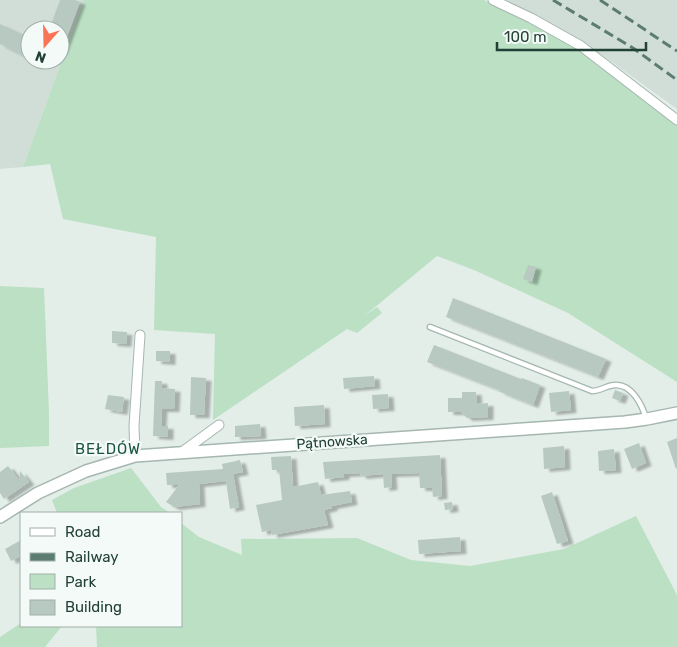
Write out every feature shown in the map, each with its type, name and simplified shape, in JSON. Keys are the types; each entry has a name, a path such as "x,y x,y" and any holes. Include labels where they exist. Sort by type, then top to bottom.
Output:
{"street":[{"path":"493,0 531,18 581,46 677,120"},
{"path":"135,456 134,426 140,335"},
{"name":"Pątnowska","path":"0,517 38,493 86,471 135,456 647,419 677,413"},
{"path":"182,452 218,425"}],"lane":[{"path":"430,327 592,391 600,391 616,385 626,388 631,391 641,404 647,419"}],"shaded area":[{"path":"0,0 84,0 70,38 70,20 20,20 20,70 58,70 23,167 0,169"},
{"path":"503,0 677,0 677,109 609,60 553,25"}],"green space":[{"path":"84,0 484,0 533,23 578,49 677,125 677,382 568,313 474,270 437,256 363,317 377,307 382,313 357,333 347,329 213,420 215,334 154,330 156,237 63,219 50,164 23,167 58,70 70,70 70,38"},
{"path":"0,286 44,288 49,446 0,448"},
{"path":"131,468 161,507 168,512 57,512 52,500 74,488"},
{"path":"636,516 677,595 677,647 97,647 96,627 182,627 182,524 199,537 242,555 241,539 357,538 411,560 470,566 564,549"},
{"path":"20,624 20,627 61,627 45,647 0,647 0,637"}],"building":[{"path":"60,0 80,2 70,29 70,20 53,20"},
{"path":"0,24 20,33 20,54 0,44"},
{"path":"528,265 536,267 532,282 523,279"},
{"path":"453,298 606,359 598,377 446,317"},
{"path":"112,331 127,332 126,344 112,343"},
{"path":"434,345 540,385 533,405 427,362"},
{"path":"156,351 170,351 170,362 156,361"},
{"path":"374,376 375,386 344,389 343,378"},
{"path":"191,377 206,378 204,415 190,415"},
{"path":"155,381 162,381 162,388 175,389 174,409 162,409 161,426 168,426 168,437 153,436"},
{"path":"615,390 623,393 620,401 612,398"},
{"path":"569,391 571,410 551,412 549,393"},
{"path":"462,392 476,392 477,404 488,403 488,417 467,418 461,412 448,412 448,398 462,398"},
{"path":"388,394 389,408 373,409 372,395"},
{"path":"108,395 124,397 122,412 105,409"},
{"path":"324,405 325,424 295,426 294,407"},
{"path":"260,424 261,436 235,437 235,426"},
{"path":"677,438 677,468 676,469 667,442"},
{"path":"639,443 646,463 632,469 624,449"},
{"path":"564,446 565,467 544,469 543,448"},
{"path":"614,449 616,470 599,471 598,451"},
{"path":"440,455 442,496 433,497 432,488 420,488 419,473 391,474 392,487 384,488 383,474 361,476 360,473 344,474 344,477 325,479 323,462"},
{"path":"291,456 293,487 318,482 321,495 350,491 352,502 332,506 332,508 324,510 328,525 272,535 271,530 262,532 256,505 282,500 279,470 272,470 271,457"},
{"path":"240,460 243,472 233,474 239,507 230,509 226,481 199,484 200,504 174,507 166,502 179,485 167,485 166,473 223,469 222,464"},
{"path":"8,466 19,480 20,471 29,482 4,499 0,493 0,472"},
{"path":"552,492 568,541 557,544 541,496"},
{"path":"452,502 453,509 445,510 444,503"},
{"path":"460,537 461,551 419,554 418,540"},
{"path":"20,541 20,556 11,561 5,549"}],"railway":[{"path":"553,0 633,48 677,80"},
{"path":"600,0 677,51"}],"district":[{"name":"BEŁDÓW","path":"108,449"}]}
